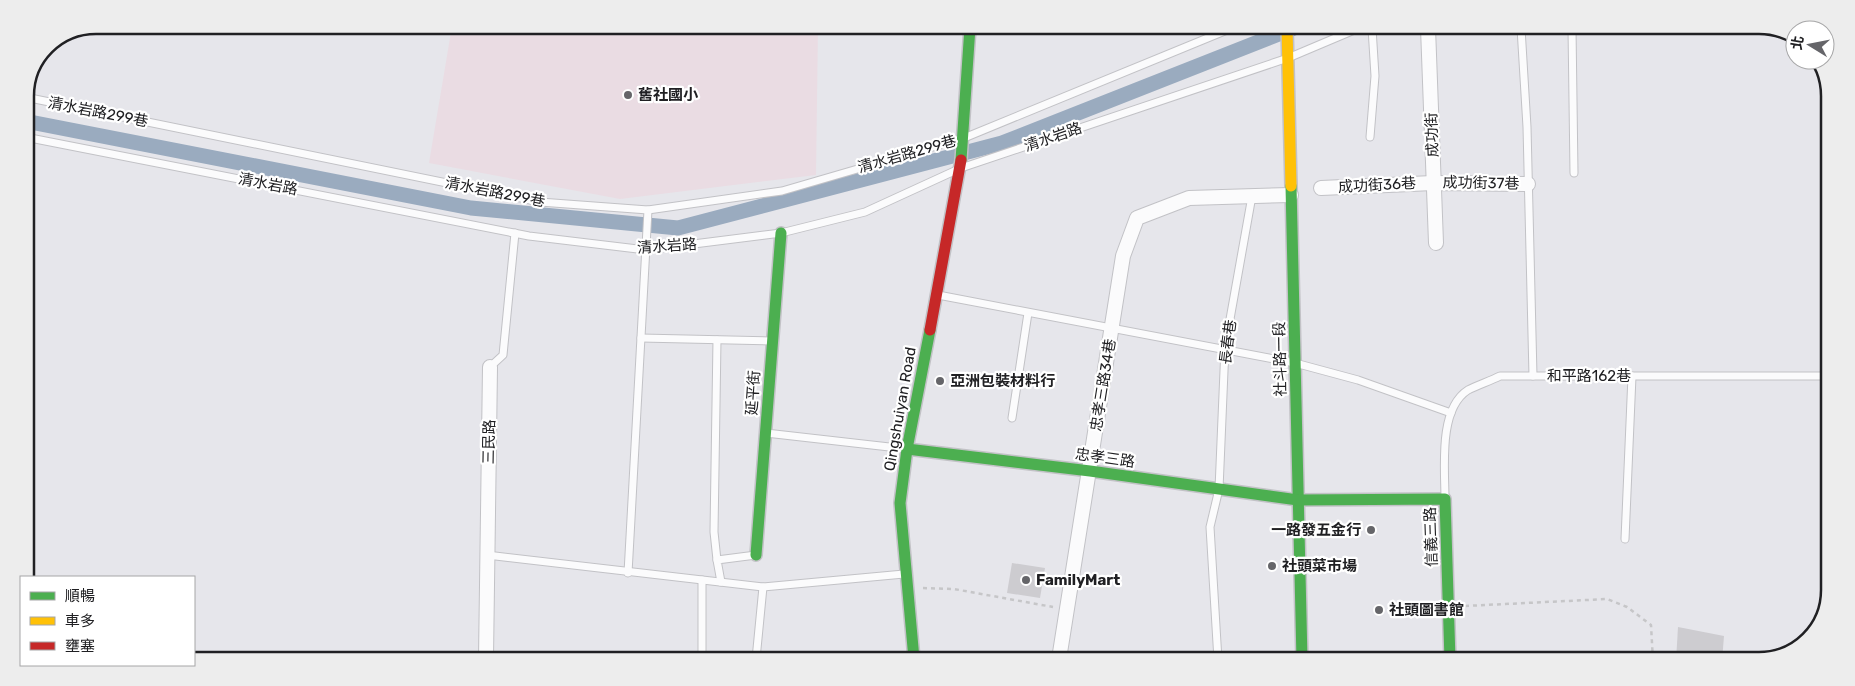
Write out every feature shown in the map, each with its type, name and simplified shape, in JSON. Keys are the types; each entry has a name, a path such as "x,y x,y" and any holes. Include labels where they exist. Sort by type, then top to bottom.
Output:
{"street":[{"path":"963,138 970,34"},
{"name":"社斗路一段","path":"1287,34 1302,652"},
{"name":"成功街","path":"1428,34 1436,243"},
{"name":"Qingshuiyan Road","path":"913,652 900,503 907,449 961,168 963,138"},
{"name":"成功街37巷","path":"1434,183 1528,184"},
{"name":"成功街36巷","path":"1321,188 1434,183"},
{"name":"忠孝三路34巷","path":"1090,471 1123,256 1137,218 1189,198 1291,195"},
{"name":"延平街","path":"756,555 781,234"},
{"name":"三民路","path":"486,652 490,367"},
{"name":"忠孝三路","path":"907,449 1090,471 1298,500"},
{"path":"1060,652 1090,471"},
{"name":"信義三路","path":"1298,500 1445,500 1450,652"}],"lane":[{"name":"清水岩路299巷","path":"34,99 540,202 648,211 782,191 963,138 1217,34"},
{"name":"清水岩路","path":"34,139 515,233 646,250 781,234 866,212 961,168 1288,57 1344,34"},
{"path":"1370,137 1375,76 1372,34"},
{"path":"1521,34 1528,184 1532,376"},
{"path":"1572,34 1574,173"},
{"name":"長春巷","path":"1218,652 1210,527 1219,489 1225,350 1252,196"},
{"path":"628,573 648,211"},
{"name":"三民路","path":"490,367 503,356 515,233"},
{"path":"937,295 1295,363 1358,380 1450,413"},
{"path":"1012,418 1028,313"},
{"path":"641,338 772,340"},
{"path":"717,340 714,532 721,582"},
{"name":"和平路162巷","path":"1445,500 1444,443 1450,413 1467,391 1500,376 1821,376"},
{"path":"1625,540 1632,376"},
{"path":"766,433 907,449"},
{"path":"487,555 628,573 763,587 906,574"},
{"path":"717,560 756,555"},
{"path":"702,580 702,652"},
{"path":"757,652 763,587"}],"path":[{"path":"907,587 954,589 1067,609"},
{"path":"1449,607 1607,599 1627,607 1652,625 1653,652"}],"shaded area":[{"name":"舊社國小","path":"451,34 818,34 816,175 620,199 429,163"}],"building":[{"name":"FamilyMart","path":"1012,563 1045,568 1040,598 1007,593"},
{"path":"1678,627 1724,636 1723,652 1677,652"}],"waterway":[{"path":"34,123 471,208 678,228 1002,143 1279,34"}],"traffic: fast":[{"path":"961,160 970,34"},
{"path":"1291,186 1302,652"},
{"path":"756,555 781,233"},
{"path":"913,652 900,503 907,449 930,330"},
{"path":"907,449 1090,471 1298,500 1445,499 1450,652"}],"traffic: slow":[{"path":"1287,34 1291,186"}],"traffic: jam":[{"path":"930,330 961,160"}],"place":[{"name":"舊社國小","path":"628,95"},
{"name":"亞洲包裝材料行","path":"940,381"},
{"name":"一路發五金行","path":"1371,530"},
{"name":"社頭菜市場","path":"1272,566"},
{"name":"FamilyMart","path":"1026,580"},
{"name":"社頭圖書館","path":"1379,610"}]}
